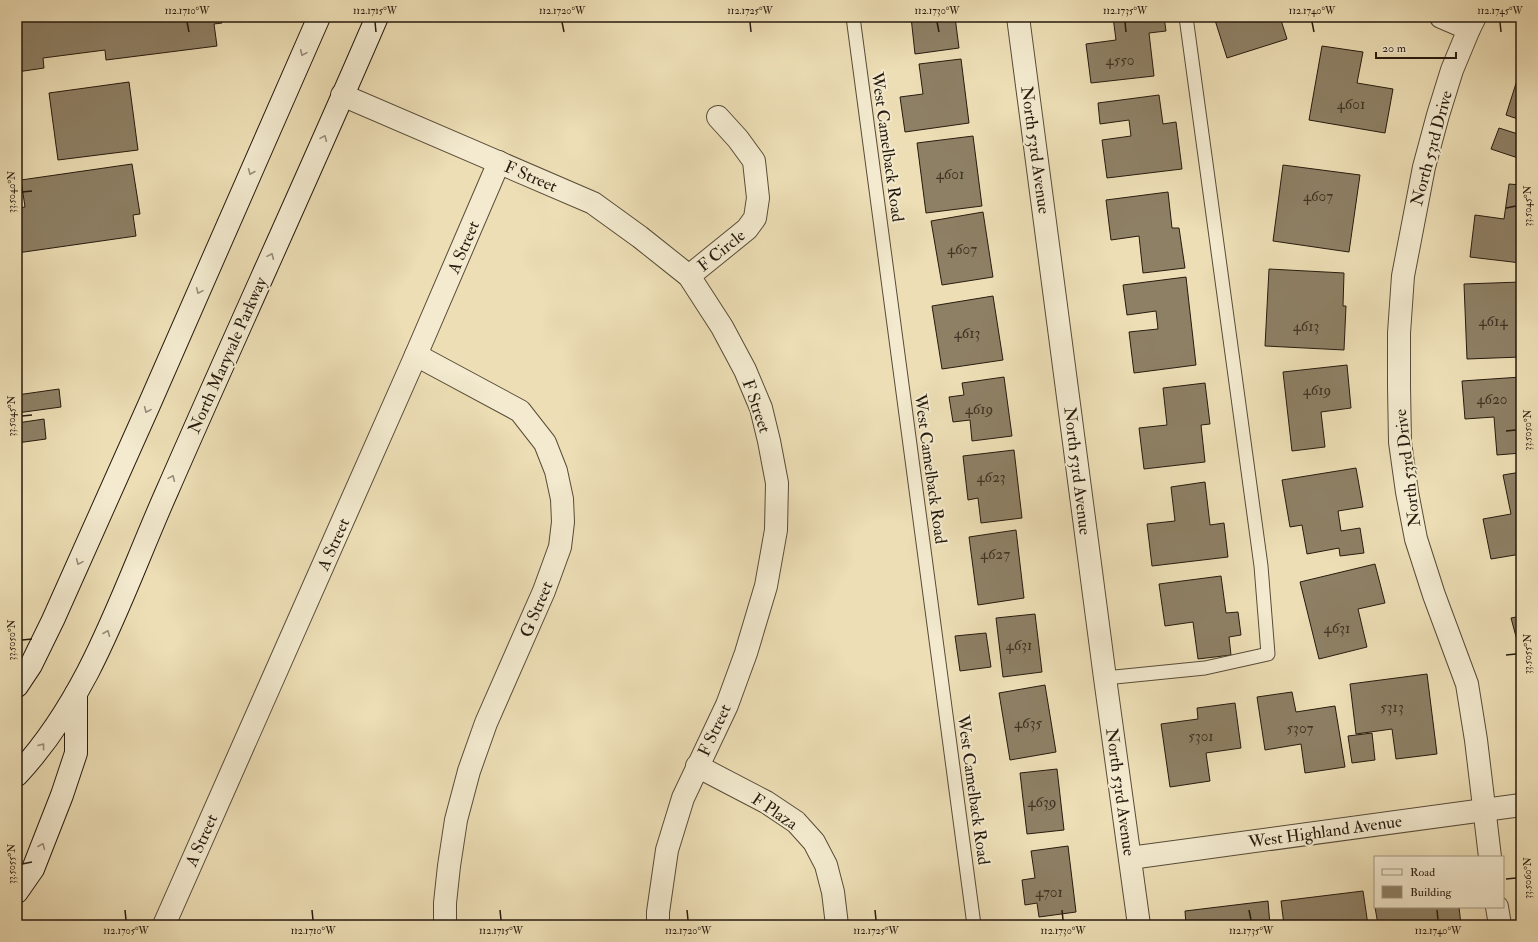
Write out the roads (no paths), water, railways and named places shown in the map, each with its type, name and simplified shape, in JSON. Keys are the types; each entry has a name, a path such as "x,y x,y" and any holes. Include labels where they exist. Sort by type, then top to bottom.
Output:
{"street":[{"path":"17,686 31,665 53,620 149,406 319,17"},
{"name":"North Maryvale Parkway","path":"17,775 32,760 55,728 102,646 157,513 377,17"},
{"name":"North 53rd Avenue","path":"1018,17 1139,925"},
{"name":"North 53rd Drive","path":"1441,17 1472,23 1452,70 1438,115 1424,167 1403,276 1399,333 1400,442 1416,539 1434,596 1467,684 1476,740 1490,856"},
{"name":"F Street","path":"342,96 593,203 640,237 689,276 722,327 745,370 761,408 777,483 776,530 766,586 746,653 726,705 682,798 667,850 658,912 658,925"},
{"name":"F Circle","path":"689,276 747,229 755,218 758,198 754,161 738,139 718,116"},
{"name":"A Street","path":"171,922 499,162"},
{"name":"G Street","path":"416,355 520,411 545,443 556,471 562,499 563,522 560,547 544,591 486,723 469,772 456,820 445,903 445,925"},
{"name":"North Maryvale Parkway","path":"17,891 33,869 62,796 76,753 76,693"},
{"name":"F Plaza","path":"697,766 766,802 796,822 814,842 826,865 833,892 837,925"},
{"name":"West Highland Avenue","path":"1130,858 1521,805"},
{"path":"1497,908 1500,925"}],"lane":[{"name":"West Camelback Road","path":"853,17 974,925"},
{"path":"1105,678 1204,668 1268,654 1261,566 1186,17"}]}
